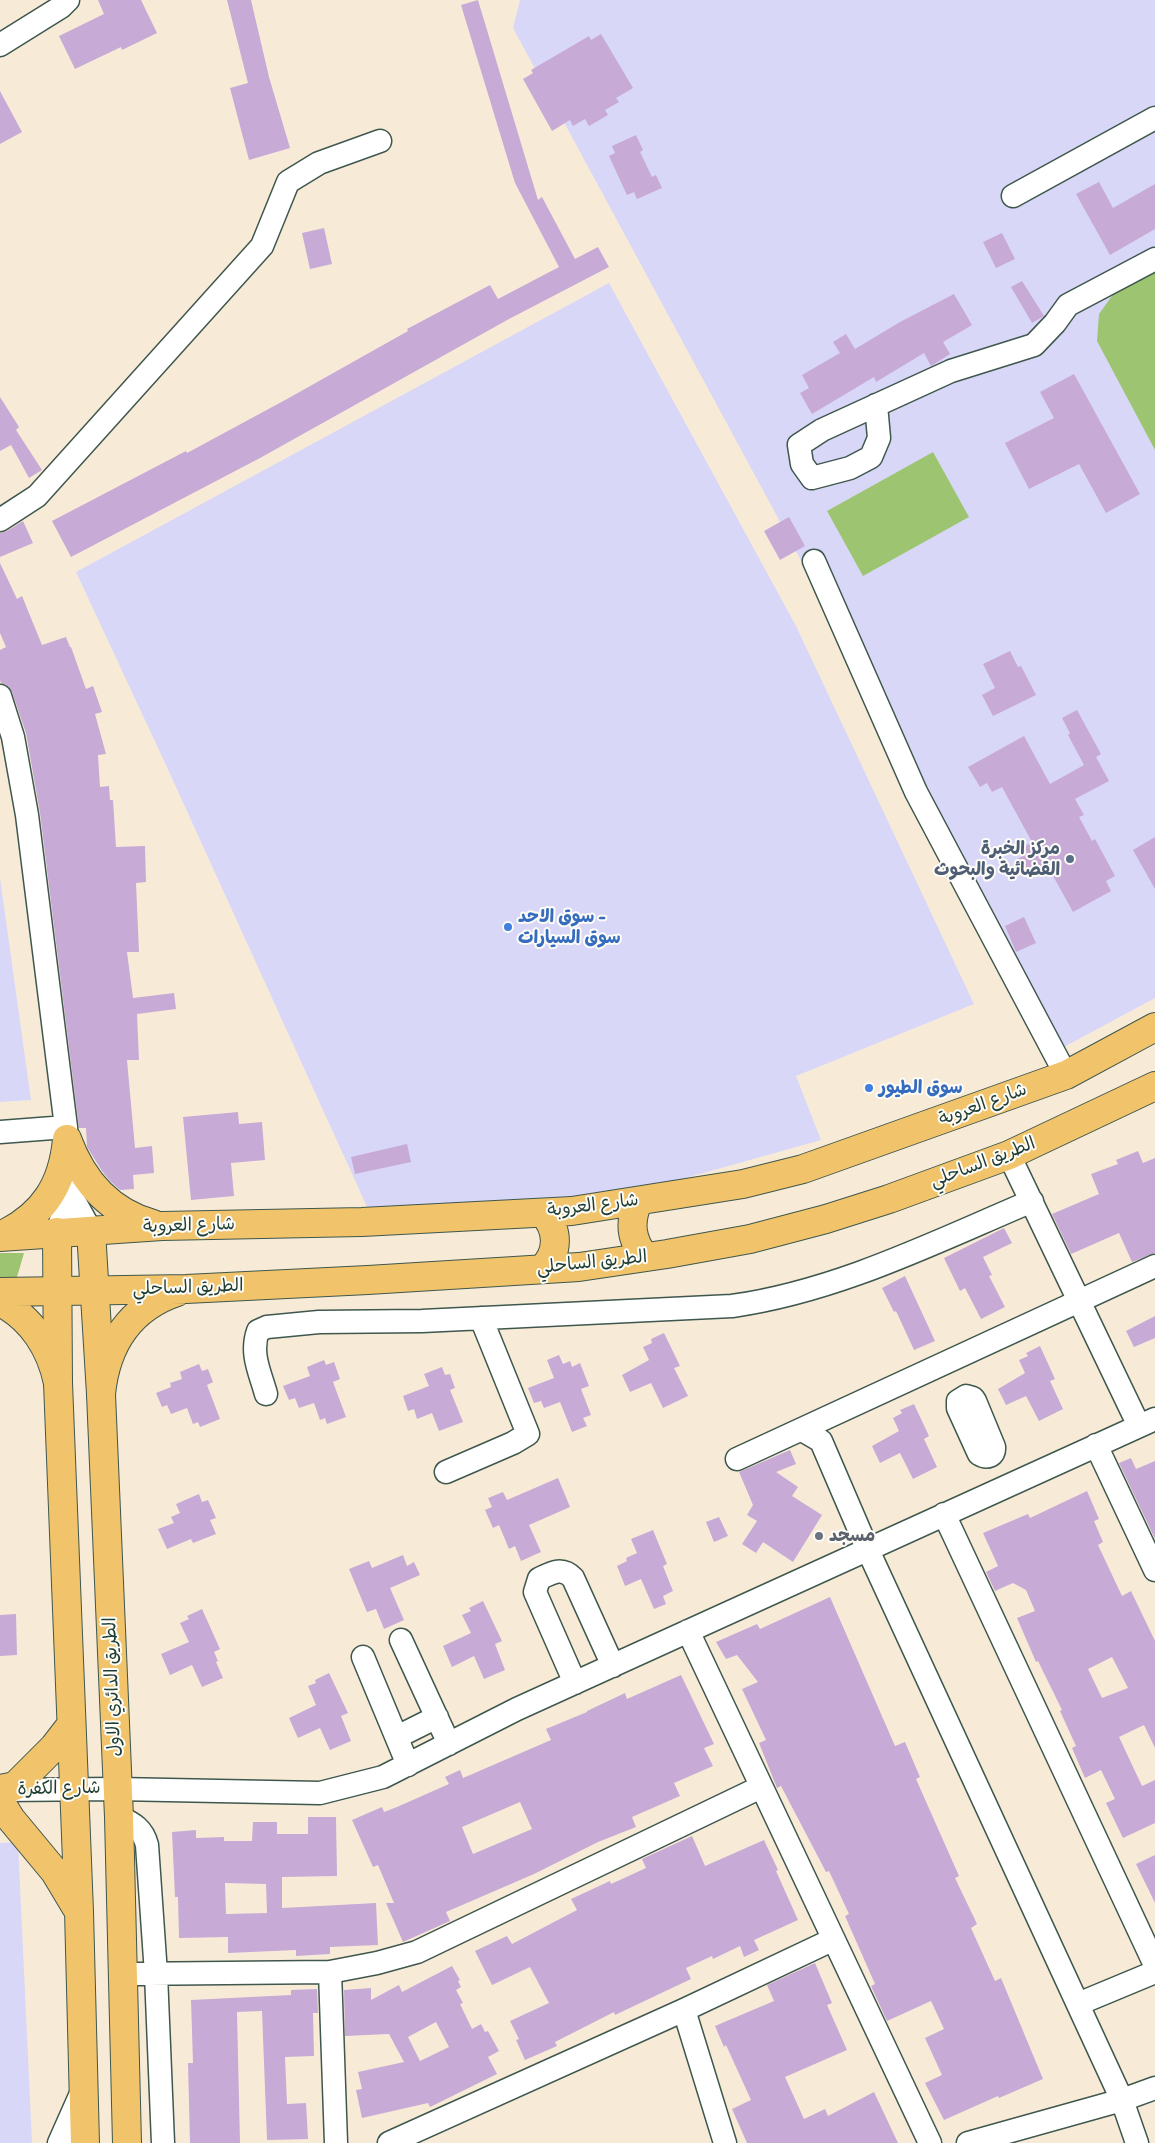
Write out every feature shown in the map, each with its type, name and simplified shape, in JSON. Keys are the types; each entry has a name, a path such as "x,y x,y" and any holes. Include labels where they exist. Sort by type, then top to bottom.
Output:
{"main road":[{"name":"شارع العروبة","path":"0,1236 162,1226 362,1222 572,1211 744,1184 803,1169 1066,1075 1155,1027"},
{"name":"الطريق الساحلي","path":"0,1292 186,1289 368,1280 580,1267 645,1258 750,1239 826,1219 889,1199 1009,1155 1155,1086"},
{"path":"67,1133 74,1157 83,1174 102,1196 125,1213 162,1226"},
{"path":"0,1236 33,1216 48,1199 58,1181 65,1160 67,1133"},
{"path":"638,1202 634,1210 632,1228 638,1249 645,1258"},
{"path":"542,1269 552,1256 556,1239 552,1224 543,1212"},
{"name":"الطريق الدائري الاول","path":"91,1231 102,1394 119,1817 127,2143"},
{"path":"57,1232 59,1290 58,1383 74,1790 85,2143"},
{"path":"102,1394 104,1373 110,1353 119,1335 132,1319 148,1306 166,1296 186,1289"},
{"path":"0,1302 18,1314 40,1338 55,1367 58,1383"},
{"path":"0,1789 15,1786 54,1747 71,1725"},
{"path":"0,1801 11,1819 56,1872 78,1911"}],"street":[{"path":"0,45 61,7 68,0"},
{"path":"1013,196 1155,118"},
{"path":"0,520 37,496 262,246 288,182 318,163 380,141"},
{"path":"876,405 951,371 1034,345 1055,323 1068,305 1155,259"},
{"path":"814,560 916,792 1066,1075"},
{"path":"0,696 13,737 10,784 27,815 67,1133 70,1193 57,1232"},
{"path":"0,1132 67,1133"},
{"path":"1009,1155 1080,1301 1147,1422"},
{"path":"70,1193 91,1231"},
{"path":"266,1394 254,1355 254,1342 258,1331 267,1327 319,1322 422,1321 732,1306 765,1302 820,1287 902,1256 1032,1201"},
{"path":"737,1460 1155,1266"},
{"path":"446,1472 513,1443 528,1434 481,1318"},
{"name":"شارع الكفرة","path":"0,1789 320,1793 374,1780 408,1765 518,1709 867,1548 1147,1422"},
{"path":"802,1430 821,1441 867,1548 1122,2100 1137,2143"},
{"path":"1096,1445 1155,1570"},
{"path":"990,1456 1004,1487"},
{"path":"944,1514 1155,1965"},
{"path":"575,1683 535,1592 539,1579 556,1571 566,1572 573,1578 613,1666"},
{"path":"688,1631 832,1940 930,2143"},
{"path":"401,1640 449,1744"},
{"path":"363,1657 408,1765"},
{"path":"396,1737 437,1717"},
{"path":"122,1974 330,1972 378,1963 417,1952 760,1787"},
{"path":"119,1817 132,1822 139,1828 147,1845 156,1974 162,2143"},
{"path":"389,2143 684,2010 832,1940"},
{"path":"330,1972 336,2143"},
{"path":"1078,2004 1155,1972"},
{"path":"684,2010 725,2143"},
{"path":"59,2143 84,2088"},
{"path":"968,2143 1122,2100 1155,2088"}],"shaded area":[{"path":"520,0 1155,0 1155,998 1064,1047 513,28"},
{"path":"609,283 796,626 974,1004 796,1076 821,1140 682,1179 548,1200 368,1209 76,572"},
{"path":"0,878 31,1100 0,1102"},
{"path":"18,1842 32,2143 0,2143 0,1843"}],"green space":[{"path":"1155,268 1155,450 1097,341 1099,314 1114,293"},
{"path":"933,452 969,517 863,576 827,511"},
{"path":"0,1253 24,1253 17,1277 0,1277"}],"building":[{"path":"98,0 141,0 157,33 122,50 121,47 75,69 59,36 104,14"},
{"path":"227,0 251,0 269,77 290,148 249,160 230,88 248,83"},
{"path":"478,0 538,200 542,197 575,259 598,247 609,267 509,319 260,458 71,557 52,521 186,451 187,453 408,331 407,329 490,285 498,299 559,267 515,183 461,5"},
{"path":"601,34 633,88 616,98 619,102 605,110 608,115 589,126 585,119 573,126 570,120 552,131 523,79 533,73 531,70 589,36 591,40"},
{"path":"0,91 22,132 0,144"},
{"path":"636,135 643,150 640,152 652,177 656,175 662,188 637,199 634,192 627,195 609,156 615,153 612,146"},
{"path":"1099,182 1113,208 1155,184 1155,229 1110,255 1076,194"},
{"path":"324,228 332,264 310,269 302,233"},
{"path":"1002,233 1015,259 996,268 983,242"},
{"path":"1022,281 1044,316 1032,323 1011,287"},
{"path":"954,294 972,325 943,342 950,354 931,366 924,353 876,382 874,377 812,414 800,393 809,388 802,375 840,353 833,342 846,334 855,349 900,322"},
{"path":"1074,374 1140,494 1106,513 1079,464 1029,489 1005,443 1054,418 1040,392"},
{"path":"0,397 19,427 16,430 42,470 29,478 11,445 0,451"},
{"path":"789,517 805,546 780,560 764,531"},
{"path":"23,521 33,543 0,557 0,533"},
{"path":"0,563 17,599 22,596 42,645 66,637 86,689 93,686 102,712 95,714 106,754 98,755 100,787 109,786 110,800 113,800 116,847 145,846 146,882 136,883 139,952 127,952 133,998 174,993 176,1009 137,1014 139,1060 127,1060 135,1148 152,1146 154,1173 133,1175 134,1189 120,1190 110,1181 87,1147 86,1128 79,1128 40,813 26,733 12,692 0,680 0,650 6,647 0,633"},
{"path":"1010,651 1018,667 1021,666 1036,695 993,716 982,695 995,688 983,664"},
{"path":"1077,710 1101,754 1096,757 1109,781 1075,799 1084,815 1079,817 1092,841 1095,839 1115,876 1106,881 1111,891 1073,912 1047,865 1034,871 1032,867 1024,871 1017,859 1027,854 1023,847 1032,842 1002,787 992,792 987,783 980,787 968,767 1024,736 1050,784 1084,765 1068,735 1070,733 1062,718"},
{"path":"1155,837 1155,889 1133,850"},
{"path":"1024,917 1036,943 1016,952 1005,926"},
{"path":"238,1112 239,1124 262,1122 265,1160 231,1163 234,1196 191,1200 183,1117"},
{"path":"407,1144 411,1162 355,1174 351,1157"},
{"path":"1138,1151 1143,1163 1155,1158 1155,1253 1132,1262 1119,1233 1071,1254 1052,1214 1099,1194 1091,1174 1118,1164 1116,1160"},
{"path":"1004,1228 1012,1243 983,1257 992,1275 989,1276 1005,1307 981,1319 965,1288 960,1291 944,1258"},
{"path":"905,1276 935,1341 914,1350 896,1311 894,1312 882,1288"},
{"path":"1155,1316 1155,1338 1134,1347 1126,1331"},
{"path":"664,1333 680,1366 674,1368 688,1396 663,1408 651,1383 630,1392 622,1375 649,1360 643,1347 652,1343 651,1339"},
{"path":"1040,1346 1055,1379 1050,1381 1063,1409 1039,1421 1026,1396 1006,1405 998,1389 1025,1373 1019,1360 1028,1356 1026,1353"},
{"path":"559,1355 563,1364 570,1361 572,1367 580,1363 589,1386 581,1389 591,1415 583,1418 587,1426 572,1432 560,1402 544,1408 541,1401 534,1403 528,1388 554,1378 547,1360"},
{"path":"324,1360 326,1365 334,1362 340,1379 333,1382 346,1417 327,1424 325,1418 320,1420 314,1403 299,1408 295,1398 289,1400 283,1386 310,1376 307,1367"},
{"path":"199,1364 202,1371 208,1369 213,1382 207,1385 220,1419 200,1427 198,1422 193,1424 187,1408 171,1414 167,1405 162,1407 156,1393 171,1387 170,1383 182,1379 180,1372"},
{"path":"442,1367 445,1375 450,1374 455,1388 450,1390 463,1422 439,1431 432,1413 417,1419 414,1409 408,1411 403,1396 429,1386 424,1374"},
{"path":"914,1404 929,1436 924,1439 937,1467 913,1479 900,1453 880,1463 872,1446 899,1431 893,1418 902,1413 900,1410"},
{"path":"790,1450 796,1464 776,1472 798,1487 792,1496 822,1515 793,1562 763,1542 756,1553 742,1544 757,1521 747,1515 753,1505 739,1472"},
{"path":"1131,1458 1136,1469 1155,1461 1155,1539 1119,1463"},
{"path":"558,1478 570,1507 529,1525 541,1552 521,1561 515,1546 509,1549 499,1525 493,1528 485,1510 492,1507 488,1498 503,1492 507,1500"},
{"path":"1087,1491 1099,1519 1094,1521 1103,1542 1098,1545 1122,1596 1131,1591 1155,1641 1155,1748 1144,1725 1119,1737 1142,1786 1155,1780 1155,1823 1123,1838 1106,1803 1115,1799 1101,1770 1085,1778 1072,1748 1076,1746 1060,1711 1062,1710 1038,1661 1036,1662 1017,1618 1035,1611 1026,1590 1013,1583 995,1591 986,1572 998,1566 983,1533 1028,1514 1030,1518","holes":["1112,1657 1128,1688 1102,1698 1088,1669"]},
{"path":"199,1494 202,1502 208,1500 216,1518 210,1520 216,1534 193,1543 191,1539 167,1549 158,1529 174,1523 171,1517 180,1513 176,1504"},
{"path":"719,1517 728,1536 714,1542 706,1522"},
{"path":"653,1530 667,1564 663,1566 673,1591 663,1596 666,1604 654,1609 641,1579 625,1586 617,1566 627,1561 626,1558 637,1553 631,1539"},
{"path":"403,1555 407,1566 414,1562 420,1575 390,1588 404,1620 384,1629 376,1609 367,1612 349,1569 369,1561 372,1568"},
{"path":"830,1597 895,1746 905,1742 920,1777 916,1779 959,1876 955,1878 977,1924 971,1928 995,1981 1001,1978 1043,2079 999,2098 998,2096 944,2120 925,2083 942,2075 925,2038 944,2029 931,2001 887,2021 871,1986 875,1984 845,1916 849,1914 829,1871 826,1872 781,1786 777,1788 759,1743 766,1740 742,1689 758,1682 737,1655 726,1659 716,1642 757,1624 760,1629"},
{"path":"483,1601 502,1641 495,1644 505,1670 484,1679 474,1656 452,1667 443,1646 471,1633 462,1615 471,1611 469,1608"},
{"path":"202,1609 220,1649 214,1652 223,1678 202,1687 192,1665 170,1675 161,1654 189,1642 180,1623 189,1619 187,1616"},
{"path":"16,1614 17,1655 0,1656 0,1615"},
{"path":"329,1673 348,1713 341,1716 351,1741 330,1750 320,1728 298,1738 289,1718 316,1705 308,1686 316,1683 315,1680"},
{"path":"681,1675 714,1744 704,1748 713,1766 674,1783 680,1796 632,1817 636,1827 598,1842 534,1874 446,1912 450,1921 403,1942 386,1903 394,1903 378,1865 373,1867 352,1820 382,1807 384,1812 449,1784 445,1777 460,1770 463,1778 551,1740 546,1729 587,1712 625,1693 627,1699","holes":["520,1802 532,1829 473,1854 462,1827"]},
{"path":"308,1817 336,1817 337,1876 282,1877 282,1908 376,1903 378,1945 330,1947 330,1954 296,1956 296,1950 228,1953 228,1937 179,1938 178,1897 175,1897 172,1832 196,1830 196,1838 224,1837 224,1841 252,1841 253,1822 277,1822 277,1834 308,1834","holes":["225,1883 266,1884 267,1913 226,1914"]},
{"path":"692,1836 705,1866 764,1840 798,1920 754,1940 759,1950 744,1957 740,1946 713,1959 712,1956 686,1968 691,1979 615,2015 614,2012 555,2042 557,2046 525,2060 516,2040 519,2039 510,2021 549,2003 530,1967 492,1985 475,1951 507,1936 512,1944 577,1910 571,1899 610,1881 611,1884 646,1868 642,1859"},
{"path":"1155,1855 1155,1903 1136,1864"},
{"path":"815,1963 832,2003 827,2005 847,2050 785,2077 804,2119 825,2109 828,2116 874,2092 898,2143 747,2143 732,2109 751,2100 726,2045 724,2047 715,2026 774,2001 767,1985"},
{"path":"452,1966 460,1980 458,1981 461,1987 456,1990 463,2003 460,2004 472,2029 481,2024 485,2032 488,2031 499,2051 488,2057 497,2074 430,2107 428,2103 362,2118 356,2090 362,2089 358,2072 404,2062 389,2034 345,2036 344,1990 371,1988 371,2000 399,1985 402,1992","holes":["436,2022 449,2047 420,2061 408,2037"]},
{"path":"317,1989 318,2013 313,2013 314,2056 285,2057 287,2104 306,2103 308,2139 267,2140 262,2011 237,2012 240,2143 190,2143 188,2063 193,2063 191,2000 291,1995 291,1990"}],"place":[{"name":"مركز الخبرة القضائية والبحوث","path":"1070,859"},
{"name":"سوق الاحد - سوق السيارات","path":"508,927"},
{"name":"سوق الطيور","path":"869,1088"},
{"name":"مسجد","path":"819,1536"}]}
